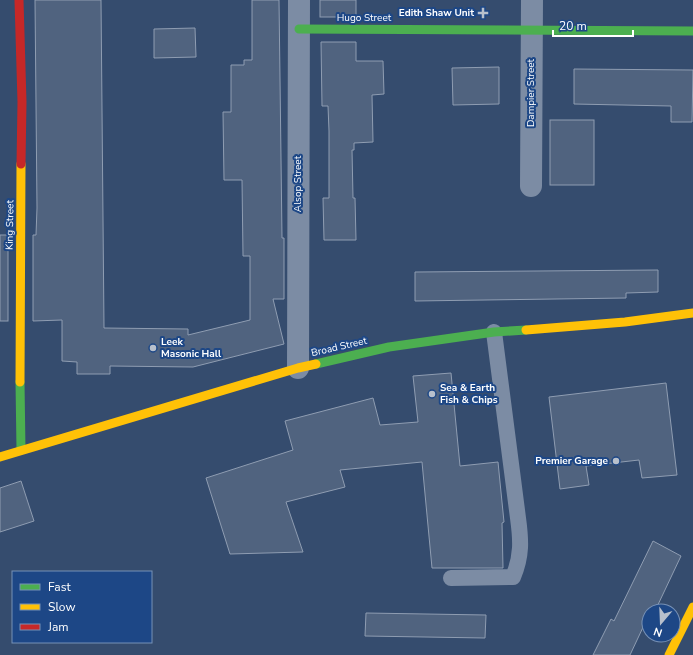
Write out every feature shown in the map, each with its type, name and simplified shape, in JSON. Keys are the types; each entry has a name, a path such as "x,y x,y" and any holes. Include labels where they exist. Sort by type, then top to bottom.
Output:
{"main road":[{"name":"King Street","path":"19,0 22,102 20,327 21,450"},
{"name":"Hugo Street","path":"299,29 693,31"},
{"name":"Broad Street","path":"0,457 298,368 389,347 494,332 625,322 693,313"},
{"path":"669,655 693,607"}],"street":[{"name":"Alsop Street","path":"298,368 299,0"},
{"name":"Dampier Street","path":"531,186 532,0"}],"lane":[{"path":"451,578 514,577 518,564 521,543 494,332"}],"building":[{"path":"35,0 101,0 104,328 188,329 188,335 250,320 250,256 243,256 242,180 224,180 223,112 231,112 231,65 244,65 244,60 252,60 252,0 279,0 284,299 273,299 284,344 193,367 110,366 110,374 77,374 77,362 62,361 62,320 33,321 33,235 36,235 37,208"},
{"path":"320,0 356,0 356,17 320,17"},
{"path":"195,28 196,57 154,58 154,29"},
{"path":"321,42 356,42 356,61 383,61 384,94 372,95 373,142 354,143 354,150 352,150 356,240 324,240 323,198 329,198 329,131 328,106 322,106"},
{"path":"499,67 499,104 453,105 452,68"},
{"path":"574,69 693,70 692,122 671,122 671,106 574,104"},
{"path":"550,120 594,120 594,185 550,185"},
{"path":"0,235 8,235 8,321 0,321"},
{"path":"658,270 658,292 626,293 626,298 415,301 415,272"},
{"path":"451,373 460,466 498,462 504,522 502,523 503,568 432,568 422,462 340,470 345,487 286,502 303,552 230,554 206,478 293,450 285,421 373,398 380,425 418,422 413,376"},
{"path":"666,383 677,475 642,478 639,460 586,466 589,485 560,489 549,397"},
{"path":"21,481 34,521 0,532 0,488"},
{"path":"653,541 681,556 659,603 641,603 641,632 630,655 593,655 611,619 614,621"},
{"path":"366,613 486,615 485,638 365,636"}],"traffic: fast":[{"path":"299,29 693,31"},
{"path":"316,364 389,347 494,332 526,330"},
{"path":"20,382 21,450"}],"traffic: slow":[{"path":"20,382 21,164"},
{"path":"526,330 625,322 693,313"},
{"path":"0,457 298,368 316,364"},
{"path":"669,655 693,607"}],"traffic: jam":[{"path":"19,0 22,102 21,164"}],"place":[{"name":"Edith Shaw Unit","path":"483,13"},
{"name":"Leek Masonic Hall","path":"153,348"},
{"name":"Sea & Earth Fish & Chips","path":"432,394"},
{"name":"Premier Garage","path":"616,461"}]}
